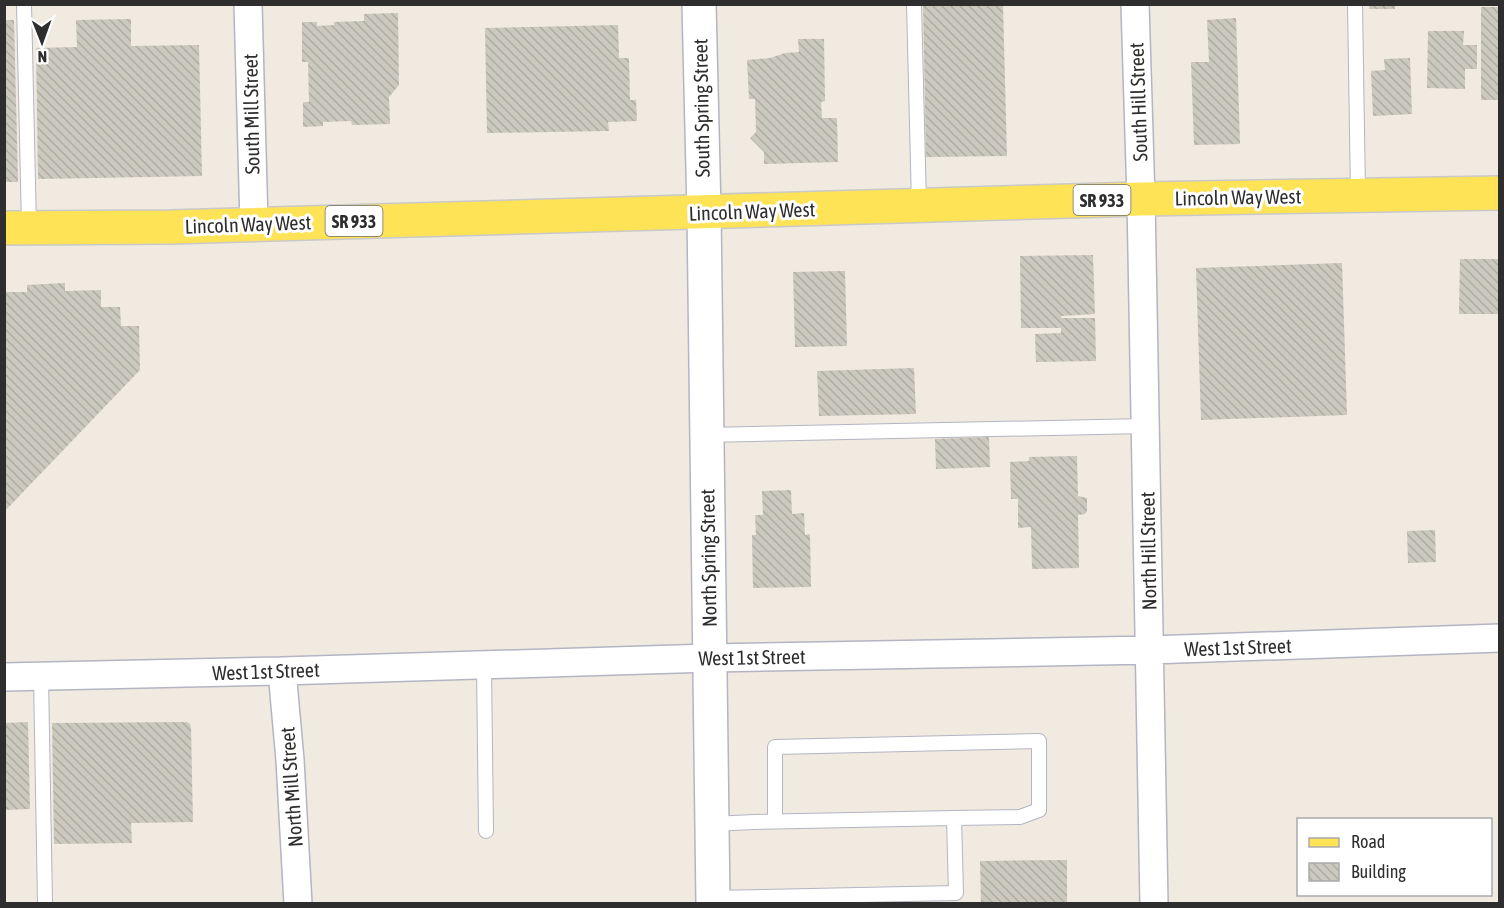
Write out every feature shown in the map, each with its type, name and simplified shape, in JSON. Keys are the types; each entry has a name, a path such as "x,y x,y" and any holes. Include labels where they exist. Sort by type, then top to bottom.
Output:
{"main road":[{"name":"Lincoln Way West","path":"17,228 171,227 1141,199 1500,193"}],"street":[{"name":"South Mill Street","path":"248,4 254,224"},
{"name":"South Spring Street","path":"699,4 704,212"},
{"name":"South Hill Street","path":"1135,4 1141,199"},
{"name":"North Hill Street","path":"1141,199 1154,903"},
{"name":"North Spring Street","path":"704,212 713,901"},
{"name":"West 1st Street","path":"4,677 710,658 1150,650 1500,638"},
{"name":"North Mill Street","path":"282,671 290,760 298,903"}],"lane":[{"path":"17,228 24,4"},
{"path":"914,4 919,205"},
{"path":"1355,4 1358,195"},
{"path":"706,435 1145,426"},
{"path":"484,665 486,831"},
{"path":"41,677 45,903"},
{"path":"712,824 1020,817 1039,810 1039,741 774,747 776,822"},
{"path":"713,901 956,893 954,818"}],"building":[{"path":"1369,4 1395,4 1395,9 1369,9"},
{"path":"923,5 1003,5 1007,156 926,157"},
{"path":"1481,7 1500,7 1500,100 1481,100"},
{"path":"398,13 399,85 389,97 390,124 352,125 351,121 323,122 323,126 303,127 303,102 309,102 308,62 302,62 302,22 317,22 317,26 334,25 334,22 364,21 364,14"},
{"path":"1236,18 1240,144 1194,145 1191,62 1209,62 1207,20"},
{"path":"131,19 131,46 199,45 202,176 38,179 36,48 77,47 76,20"},
{"path":"5,20 14,20 18,182 5,182"},
{"path":"618,25 619,58 629,58 630,100 636,100 637,121 608,122 609,131 487,133 485,28"},
{"path":"1428,31 1464,31 1463,45 1477,45 1477,69 1465,69 1465,89 1427,88"},
{"path":"798,39 824,39 825,101 821,102 822,118 837,118 838,162 764,164 764,152 750,138 756,132 755,99 749,99 747,60 799,52"},
{"path":"1410,58 1412,114 1373,116 1371,71 1385,70 1384,59"},
{"path":"1093,255 1095,314 1061,316 1061,318 1095,318 1096,361 1036,362 1035,334 1061,333 1061,328 1021,328 1020,256"},
{"path":"1460,259 1500,259 1500,314 1459,314"},
{"path":"1342,263 1347,415 1201,420 1196,268"},
{"path":"845,271 847,346 795,347 793,272"},
{"path":"65,283 65,291 101,290 101,307 120,307 121,326 139,326 140,370 4,512 4,292 27,292 27,285"},
{"path":"914,368 916,414 819,416 817,371"},
{"path":"989,437 990,467 936,469 935,439"},
{"path":"1077,456 1078,496 1087,498 1087,511 1085,514 1078,515 1079,568 1032,569 1031,527 1018,528 1018,499 1011,499 1010,462 1029,461 1029,457"},
{"path":"791,490 792,514 804,513 805,535 810,534 811,587 753,588 752,535 756,535 755,515 763,515 762,491"},
{"path":"1435,530 1436,562 1408,563 1407,531"},
{"path":"28,722 30,809 5,810 5,723"},
{"path":"187,722 191,728 193,822 131,823 132,843 54,844 52,723"},
{"path":"1067,860 1067,904 981,904 980,861"}]}
